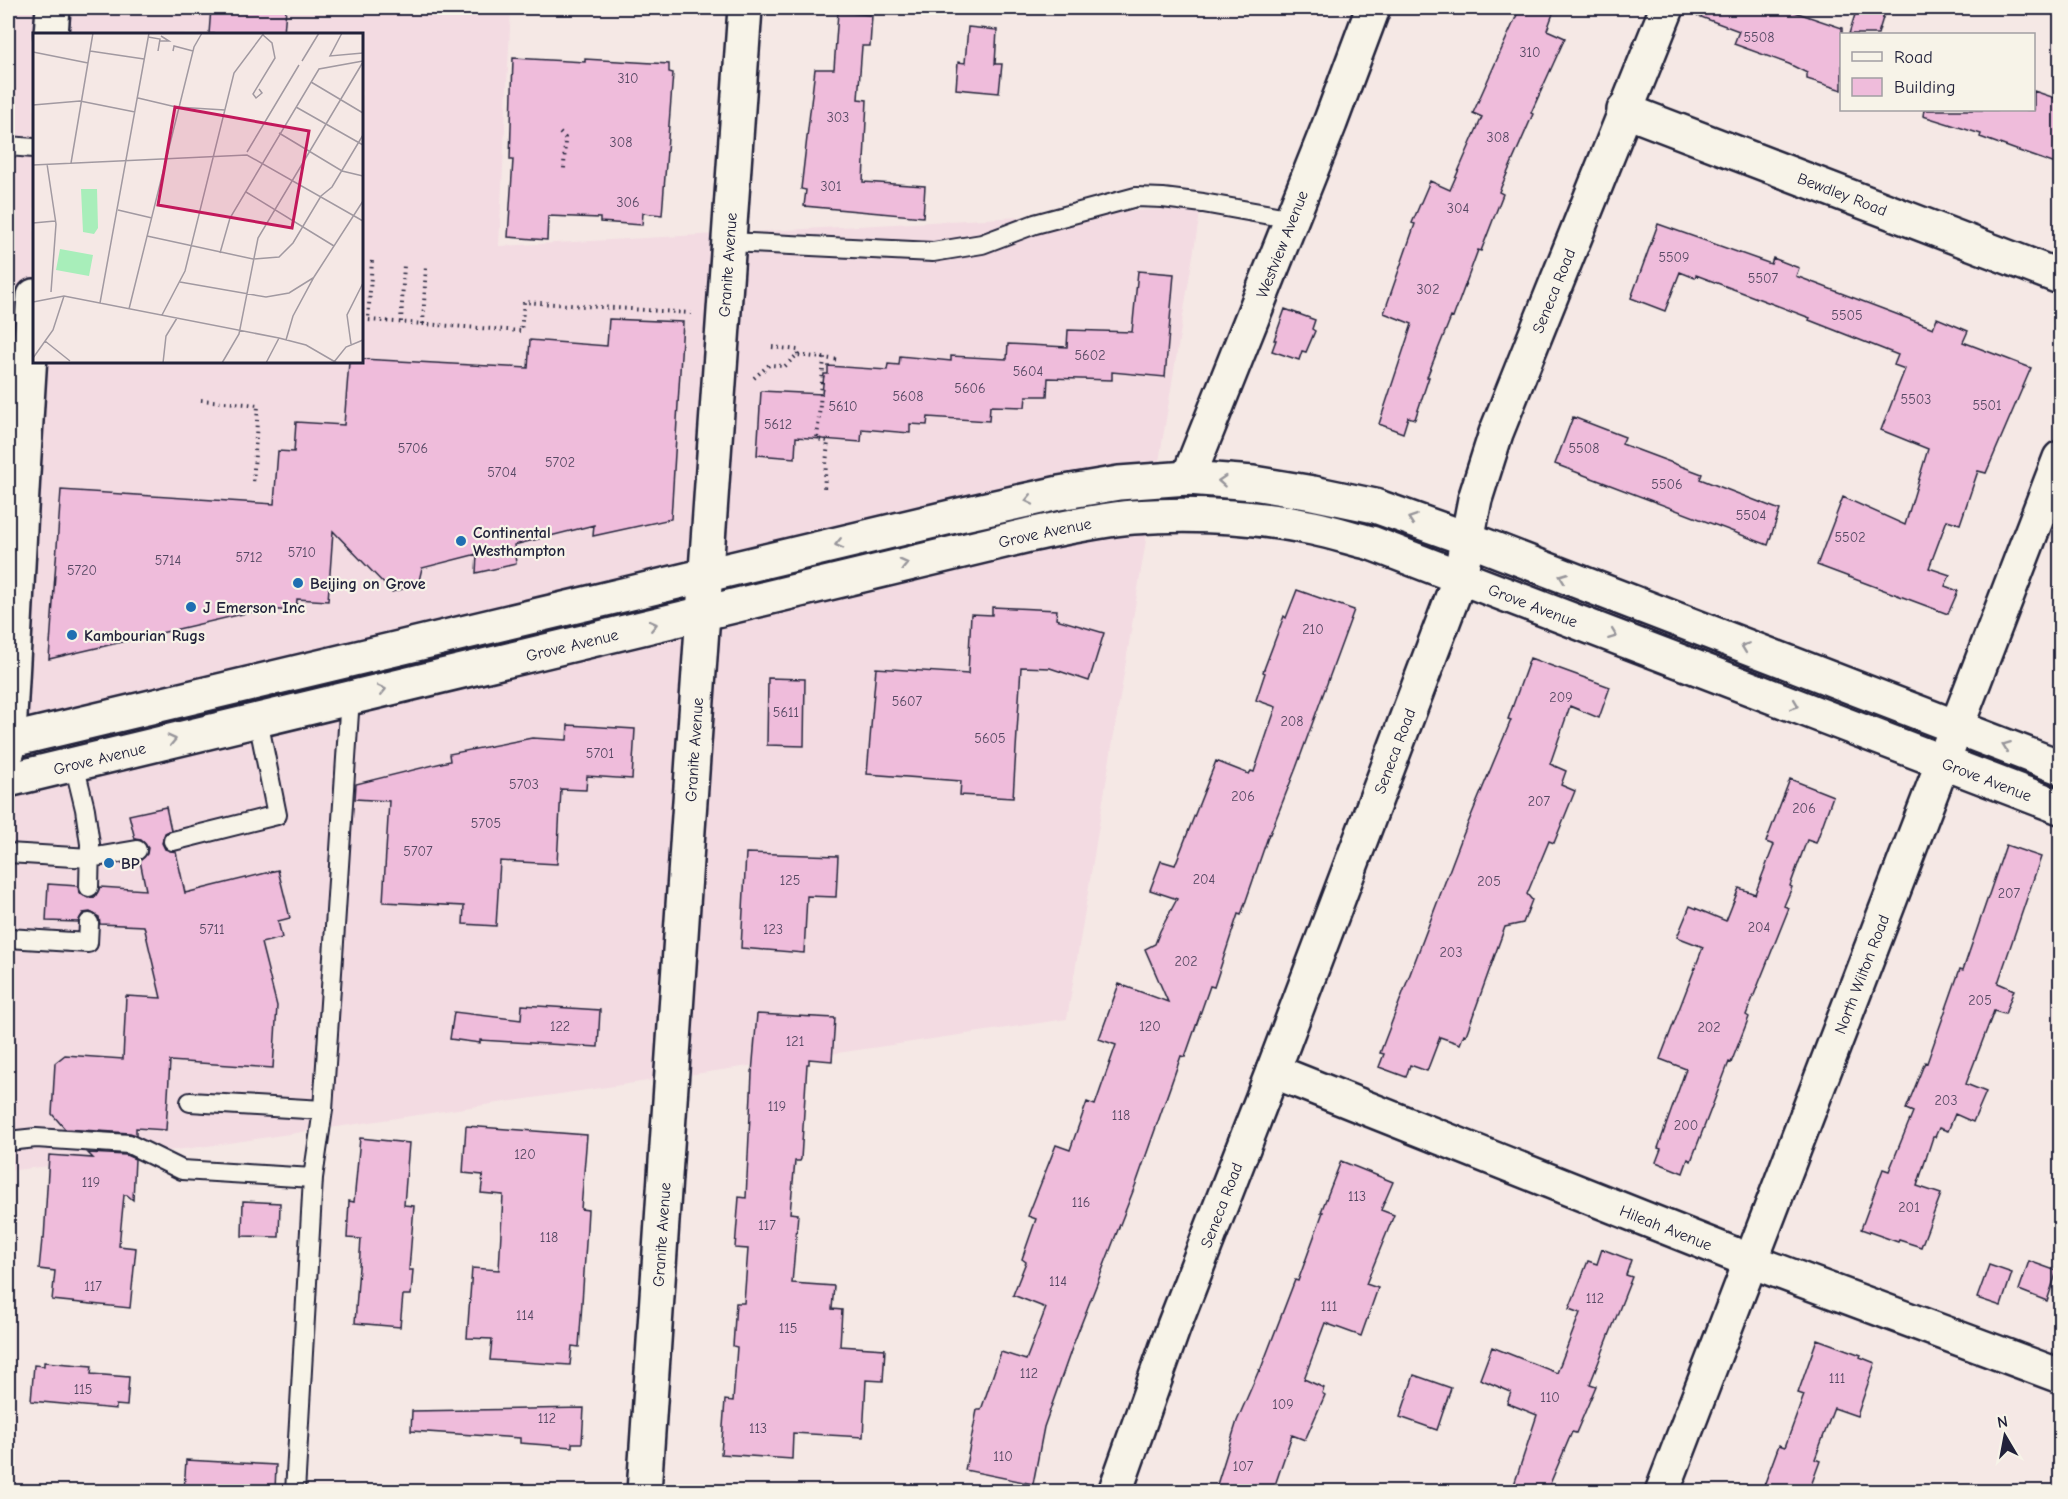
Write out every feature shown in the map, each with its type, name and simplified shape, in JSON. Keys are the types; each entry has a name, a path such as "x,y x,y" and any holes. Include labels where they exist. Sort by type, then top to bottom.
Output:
{"street":[{"path":"51,33 53,8"},
{"name":"Granite Avenue","path":"644,1491 745,8"},
{"name":"Westview Avenue","path":"1188,478 1293,219 1373,8"},
{"name":"Seneca Road","path":"1114,1491 1174,1326 1460,577 1476,495 1496,433 1624,110 1667,8"},
{"name":"Bewdley Road","path":"1624,110 2061,276"},
{"path":"8,751 13,682 15,458 33,305"},
{"name":"North Wilton Road","path":"1662,1491 2061,458"},
{"path":"8,741 1059,493 1119,483 1188,478 1253,483 1375,506 1468,539 2061,767"},
{"name":"Grove Avenue","path":"8,780 1029,535 1075,525 1133,518 1193,515 1252,519 1312,528 1371,543 2061,807"},
{"name":"Hileah Avenue","path":"1273,1071 1751,1261 2061,1376"}],"lane":[{"path":"8,146 33,148"},
{"path":"729,242 933,252 982,244 1035,224 1136,197 1203,203 1293,219"},
{"path":"295,1491 313,1178 323,1110 350,697"},
{"path":"173,842 277,815 258,720"},
{"path":"74,764 85,808 90,844 89,887"},
{"path":"8,853 90,858 137,850"},
{"path":"8,938 88,943 89,923"},
{"path":"190,1102 323,1110"},
{"path":"8,1141 36,1138 129,1143 182,1170 313,1178"}],"path":[{"path":"560,133 564,138 564,170"},
{"path":"372,261 368,320 521,331 524,302 694,314"},
{"path":"401,322 404,264"},
{"path":"423,324 426,265"},
{"path":"772,347 798,350 798,356"},
{"path":"749,382 769,365 785,366 798,356 840,360"},
{"path":"824,358 817,439 828,441 824,489"},
{"path":"201,400 258,405 253,485"}],"shaded area":[{"path":"8,8 511,8 499,246 1201,207 1067,1019 215,1145 8,1171"}],"building":[{"path":"211,8 286,8 284,33 209,33"},
{"path":"1520,8 1555,8 1547,30 1565,38 1499,192 1503,194 1427,377 1429,377 1415,419 1408,417 1403,433 1379,424 1412,324 1384,313 1415,224 1412,223 1430,181 1450,190 1482,117 1473,113"},
{"path":"1685,8 1783,8 1842,28 1842,33 1840,33 1840,89 1807,79 1807,73 1789,64 1734,44 1739,31 1685,11"},
{"path":"1857,8 1886,8 1878,33 1849,33"},
{"path":"838,12 872,15 870,46 862,46 858,99 867,100 863,182 925,186 923,217 804,206 806,190 801,189 815,69 834,69"},
{"path":"968,27 997,30 995,64 1002,64 999,93 956,89 958,62 965,63"},
{"path":"513,58 669,64 669,72 673,73 662,215 643,213 642,225 600,222 600,218 548,216 547,240 508,237 513,160 510,160"},
{"path":"2035,91 2061,100 2061,166 1980,137 1981,134 1923,116 1924,111 2035,111"},
{"path":"1658,224 1771,264 1773,258 1799,268 1796,276 1933,328 1937,318 1968,331 1963,342 2031,368 1986,473 1978,471 1960,524 1947,520 1929,568 1950,575 1945,586 1958,591 1948,614 1817,565 1843,497 1905,525 1928,449 1881,430 1905,369 1894,365 1898,355 1809,320 1810,318 1696,275 1695,278 1680,272 1665,311 1631,298"},
{"path":"1138,271 1174,274 1165,377 1112,372 1112,380 1048,378 1047,396 1026,396 1025,407 990,406 989,421 928,417 927,425 910,424 910,433 862,429 861,442 796,437 795,458 757,455 761,391 822,394 824,374 828,374 828,366 887,370 888,364 899,365 900,356 951,361 951,356 1007,359 1008,344 1067,347 1068,330 1132,332"},
{"path":"1285,309 1315,320 1312,329 1315,331 1306,352 1302,351 1299,360 1272,351"},
{"path":"609,319 683,322 671,519 593,536 594,525 514,545 516,564 476,573 477,554 422,568 418,585 392,592 333,531 328,601 297,599 296,611 264,609 49,659 61,490 274,504 278,451 294,452 296,422 344,425 349,363 363,363 363,359 528,368 530,340 607,346"},
{"path":"1573,417 1625,437 1622,444 1702,474 1700,479 1780,510 1768,545 1555,464"},
{"path":"1297,590 1354,610 1296,768 1269,834 1241,915 1238,914 1214,987 1210,986 1185,1057 1181,1056 1137,1181 1073,1345 1044,1427 1033,1484 965,1470 977,1410 981,1410 1001,1352 1026,1360 1046,1308 1013,1295 1026,1262 1022,1259 1036,1219 1028,1216 1056,1145 1070,1150 1087,1102 1095,1105 1116,1045 1099,1039 1119,984 1168,1002 1145,949 1155,944 1177,899 1150,890 1161,861 1175,865 1216,761 1249,774 1251,771 1254,772 1276,707 1256,700 1265,673 1263,672 1284,616 1286,618"},
{"path":"992,607 1057,610 1056,619 1104,633 1089,681 1050,668 1021,667 1013,798 960,795 961,781 867,774 876,668 968,674 971,614 992,615"},
{"path":"1530,658 1610,687 1599,718 1570,706 1550,764 1566,771 1561,785 1575,791 1554,843 1549,841 1527,894 1532,900 1523,923 1505,927 1466,1035 1464,1034 1460,1044 1440,1037 1427,1071 1410,1065 1406,1077 1379,1067 1384,1054 1380,1053 1461,840 1511,720 1508,719"},
{"path":"768,678 805,679 804,746 767,745"},
{"path":"568,725 635,729 632,779 587,776 586,790 561,789 557,864 500,861 496,926 463,924 464,906 383,902 389,801 355,799 356,784 450,761 449,754 532,738 567,740"},
{"path":"1790,779 1833,796 1816,843 1807,840 1784,906 1789,908 1746,1015 1749,1017 1691,1161 1688,1159 1683,1173 1656,1162 1661,1149 1658,1148 1686,1069 1660,1059 1703,947 1677,937 1690,906 1726,921 1739,888 1755,894 1774,845 1766,842"},
{"path":"166,807 171,830 165,833 162,843 165,849 176,852 185,893 278,870 290,918 278,921 282,938 261,943 277,1006 273,1068 170,1061 166,1130 136,1128 136,1135 65,1129 52,1114 55,1063 65,1055 123,1059 126,996 161,998 144,926 100,924 99,917 90,912 83,913 78,922 46,921 48,884 78,886 79,893 88,898 95,897 100,887 146,890 140,861 147,854 148,848 141,840 135,839 129,815"},
{"path":"2006,845 2041,857 1998,983 2014,990 2005,1014 1994,1011 1966,1084 1986,1092 1973,1122 1955,1114 1948,1131 1939,1128 1933,1137 1917,1186 1941,1194 1921,1247 1899,1240 1898,1242 1861,1229 1883,1169 1889,1171 1913,1112 1906,1109 1925,1062 1927,1063 1960,969 1963,970"},
{"path":"746,853 838,856 836,897 807,896 804,953 741,948"},
{"path":"522,1005 600,1010 598,1047 480,1040 480,1043 450,1039 454,1012 521,1020"},
{"path":"757,1014 835,1018 832,1061 809,1059 809,1064 807,1064 801,1159 795,1161 790,1213 798,1214 792,1283 834,1286 832,1309 842,1310 840,1346 885,1349 883,1381 866,1380 863,1437 793,1433 792,1459 721,1454 725,1400 733,1401 737,1347 733,1346 736,1303 744,1303 748,1249 735,1248 739,1197 746,1198"},
{"path":"466,1126 587,1135 581,1209 588,1210 579,1347 572,1346 570,1365 490,1360 492,1339 467,1338 472,1268 499,1270 503,1195 481,1193 483,1175 463,1173"},
{"path":"360,1138 409,1143 404,1205 414,1206 409,1270 413,1270 411,1295 403,1295 400,1327 355,1323 361,1239 347,1238 349,1201 354,1202"},
{"path":"88,1153 126,1155 135,1159 133,1200 124,1195 119,1246 136,1248 130,1308 52,1300 55,1271 39,1269 42,1239 44,1239 49,1155 93,1158"},
{"path":"1341,1161 1393,1182 1381,1210 1394,1215 1366,1284 1378,1288 1361,1336 1325,1323 1304,1379 1324,1388 1322,1393 1325,1395 1305,1440 1292,1435 1273,1491 1215,1491 1237,1421 1260,1371 1295,1280 1298,1281"},
{"path":"243,1201 280,1203 279,1237 242,1236"},
{"path":"1602,1249 1631,1260 1626,1275 1632,1277 1590,1384 1596,1386 1576,1433 1572,1432 1547,1491 1512,1491 1537,1415 1507,1403 1511,1392 1480,1379 1492,1347 1557,1373 1580,1313 1569,1309 1588,1261 1597,1264"},
{"path":"2029,1261 2057,1271 2047,1301 2019,1290"},
{"path":"1989,1265 2012,1273 2001,1306 1977,1298"},
{"path":"1817,1339 1861,1355 1860,1357 1875,1363 1857,1416 1834,1408 1815,1459 1820,1461 1809,1491 1762,1491 1779,1445 1785,1447 1804,1395 1798,1393"},
{"path":"44,1362 92,1366 91,1374 129,1377 127,1406 116,1405 116,1409 31,1401 34,1365 44,1366"},
{"path":"1414,1375 1451,1388 1437,1430 1400,1417"},
{"path":"584,1408 582,1443 572,1443 572,1447 520,1443 520,1438 411,1431 412,1411"},
{"path":"186,1460 276,1465 275,1491 184,1491"}],"place":[{"name":"Continental Westhampton","path":"461,541"},
{"name":"Beijing on Grove","path":"298,583"},
{"name":"J Emerson Inc","path":"191,607"},
{"name":"Kambourian Rugs","path":"72,635"},
{"name":"BP","path":"109,863"}]}
